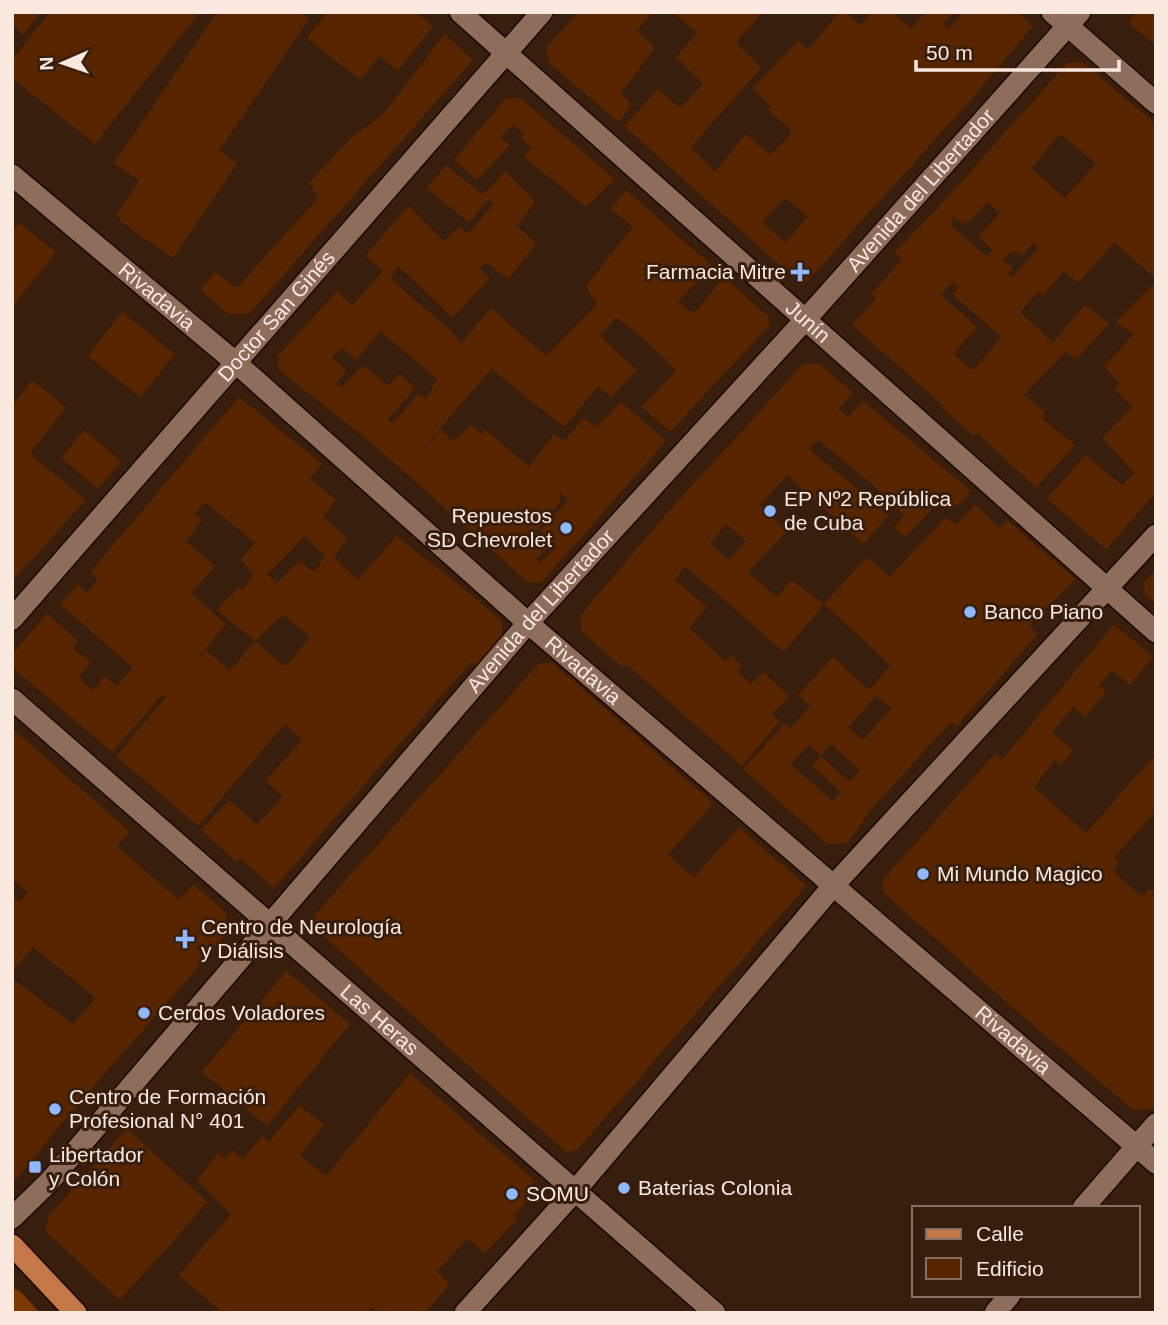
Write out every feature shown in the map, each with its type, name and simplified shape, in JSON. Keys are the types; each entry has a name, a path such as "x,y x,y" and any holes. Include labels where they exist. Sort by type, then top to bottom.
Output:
{"main road":[{"path":"12,1245 76,1313"}],"street":[{"name":"Junín","path":"460,12 1156,632"},
{"name":"Doctor San Ginés","path":"12,619 542,12"},
{"path":"1066,17 1156,103"},
{"name":"Avenida del Libertador","path":"12,1218 49,1182 528,623 805,320 1066,17"},
{"name":"Rivadavia","path":"12,175 235,362 528,623 1156,1163"},
{"path":"465,1313 575,1191 833,886 1156,535"},
{"name":"Las Heras","path":"12,699 715,1313"},
{"path":"1085,1206 1156,1124"},
{"path":"995,1313 1008,1297"}],"shaded area":[{"path":"12,1288 20,1291 40,1313 12,1313"}],"building":[{"path":"12,12 41,12 23,35 12,25"},
{"path":"50,12 200,12 95,144 12,78 12,60"},
{"path":"217,12 299,12 309,19 219,151 237,164 173,258 121,222 117,214 139,181 114,163"},
{"path":"327,12 416,12 433,26 398,71 379,56 360,80 307,38"},
{"path":"579,12 653,12 637,31 655,48 621,93 631,105 619,122 549,63 547,47"},
{"path":"673,12 761,14 736,43 761,68 691,147 715,172 746,134 770,155 789,136 791,130 768,110 771,106 753,88 798,41 808,50 839,12 846,12 861,25 871,12 892,12 912,29 925,12 955,12 944,24 949,29 963,12 1017,12 1033,26 960,112 803,286 624,126 658,89 680,108 703,84 676,57 697,33","holes":["785,198 808,217 785,243 762,222"]},
{"path":"1136,12 1156,12 1156,46 1128,22"},
{"path":"445,34 473,60 249,314 228,314 201,290 215,272 237,288 318,198 309,183 351,138 383,114"},
{"path":"1082,62 1156,124 1156,279 1114,242 1078,283 1064,271 1044,295 1039,291 1020,312 1053,343 1085,305 1109,324 1077,359 1066,352 1024,395 1045,412 1042,418 1075,445 1036,488 978,433 974,436 852,325 876,298 871,294 902,260 894,253 938,208 1067,63","holes":["1060,134 1096,163 1065,198 1031,168","988,202 1000,213 978,237 993,250 987,256 952,227 952,217 966,224","1034,243 1038,248 1013,277 1009,274 1013,268 1003,260 1010,252 1022,256","953,282 959,286 952,294 1001,337 973,371 954,354 977,327 941,295"]},
{"path":"520,98 615,179 586,207 524,157 532,148 521,138 524,135 513,124 500,137 510,145 477,180 454,160 505,99"},
{"path":"446,165 483,195 505,171 535,202 517,226 536,243 508,280 487,262 480,269 490,278 453,318 398,266 391,279 461,343 491,308 546,356 597,304 586,286 633,227 611,209 626,190 712,266 678,302 694,313 724,277 769,317 769,326 670,432 642,407 676,370 651,345 616,317 600,336 637,370 611,397 598,387 564,427 491,369 417,456 441,430 453,441 471,425 481,434 485,429 529,467 554,434 564,441 584,418 597,427 621,402 666,441 542,582 529,583 374,445 279,370 278,356 337,291 352,306 383,271 365,256 409,206 444,241 459,226 468,234 494,203 488,200 469,223 427,188","holes":["380,331 437,379 426,399 418,394 393,423 388,419 415,389 400,373 388,386 363,365 342,387 336,384 347,370 332,358 341,348 357,360","559,492 568,500 539,532 544,536 542,538 536,532 560,502","553,543 556,547 540,563 535,559"]},
{"path":"19,223 56,252 12,307 12,232"},
{"path":"1156,282 1156,493 1106,549 1047,499 1085,455 1122,485 1134,473 1102,438 1132,407 1115,390 1120,383 1104,366 1134,334 1116,322"},
{"path":"122,312 175,354 140,397 88,356"},
{"path":"804,363 819,364 853,392 838,409 849,417 863,401 971,491 957,507 944,496 906,537 894,528 904,515 873,485 818,440 809,449 889,515 863,544 787,475 760,505 787,531 748,572 777,597 791,580 824,604 784,652 685,566 675,580 707,607 689,628 725,662 732,655 741,665 737,671 751,684 763,672 789,696 772,714 780,721 742,766 626,664 623,668 582,632 580,616 667,513","holes":["726,524 746,541 729,560 710,544"]},
{"path":"32,380 66,407 30,454 86,500 12,581 12,406"},
{"path":"239,397 322,464 310,479 336,500 323,517 347,538 334,558 358,580 396,536 501,620 503,638 477,667 471,662 274,888 240,858 236,862 201,830 229,800 257,825 283,797 265,781 302,740 285,724 198,826 116,756 166,697 163,694 112,752 15,670 12,655 47,613 78,641 73,648 91,662 79,677 93,691 104,676 117,686 133,668 60,604 78,584 86,593 98,578 91,571","holes":["205,502 255,543 241,559 253,575 243,590 239,587 217,610 255,641 230,671 206,650 197,659 226,624 191,593 215,566 186,542 202,520 195,514","305,536 325,556 315,572 299,561 277,583 267,575","283,615 310,637 285,667 255,641"]},
{"path":"84,430 121,461 98,489 61,458"},
{"path":"975,505 999,528 1007,520 1075,579 1029,626 1038,634 957,726 952,722 931,744 875,805 847,843 827,844 743,769 784,724 790,728 810,706 798,695 833,657 869,690 890,665 824,604 867,557 890,577 946,517 956,525","holes":["876,696 892,708 863,740 848,727","831,744 860,770 850,782 821,756","809,745 821,756 812,766 841,792 833,802 791,764"]},
{"path":"1156,569 1156,604 1145,595 1144,582"},
{"path":"1114,624 1153,657 1130,685 1112,670 1099,686 1106,692 1085,717 1073,707 1052,732 1073,750 1061,765 1055,760 1034,787 1086,833 1156,754 1156,811 1114,858 1119,862 1113,871 1141,896 1150,888 1156,893 1156,1105 1152,1109 1133,1110 883,892 884,879 995,753 1002,760"},
{"path":"539,663 553,663 713,803 668,855 694,878 739,827 806,886 578,1149 567,1153 313,927 314,916"},
{"path":"12,728 130,832 117,846 179,900 193,884 225,912 228,932 17,1179 12,1179 12,978 73,1024 96,998 33,947 12,971 12,896 20,902 28,892 12,879"},
{"path":"286,971 350,1024 267,1126 202,1072"},
{"path":"410,1073 535,1181 526,1195 529,1198 514,1215 518,1219 485,1253 468,1239 437,1271 449,1284 426,1313 377,1313 371,1307 366,1313 223,1313 179,1275 231,1214 197,1181 218,1153 225,1159 232,1150 243,1159 262,1136 269,1142 299,1105 324,1125 300,1155 326,1176"},
{"path":"127,1129 208,1202 120,1300 46,1232 48,1216"}],"place":[{"name":"Farmacia Mitre","path":"800,272"},
{"name":"EP Nº2 República de Cuba","path":"770,511"},
{"name":"Repuestos SD Chevrolet","path":"566,528"},
{"name":"Banco Piano","path":"970,612"},
{"name":"Mi Mundo Magico","path":"923,874"},
{"name":"Centro de Neurología y Diálisis","path":"185,939"},
{"name":"Cerdos Voladores","path":"144,1013"},
{"name":"Centro de Formación Profesional N° 401","path":"55,1109"},
{"name":"Libertador y Colón","path":"35,1167"},
{"name":"Baterias Colonia","path":"624,1188"},
{"name":"SOMU","path":"512,1194"}]}
